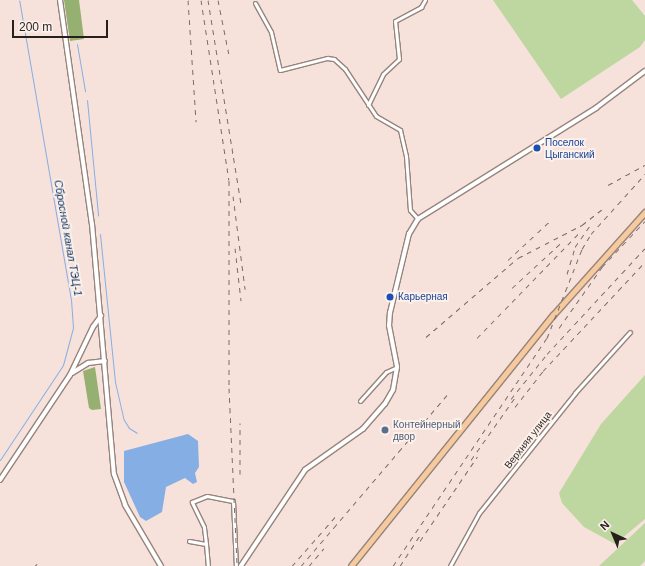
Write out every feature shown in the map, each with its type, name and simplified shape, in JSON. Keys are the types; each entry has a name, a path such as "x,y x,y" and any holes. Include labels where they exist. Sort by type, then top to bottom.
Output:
{"highway":[{"path":"351,566 554,315 645,212"}],"main road":[{"path":"60,0 101,316 117,486 160,566"},
{"path":"0,480 70,375 92,327 101,316"},
{"path":"70,375 88,363 105,361"}],"street":[{"path":"368,105 383,74 395,60 399,59 395,21 421,7 425,0"},
{"path":"255,3 270,32 280,70 327,58 334,59 345,69 377,118 393,124 402,135 410,210 418,219"},
{"path":"241,566 305,470 363,429 385,404 396,381 397,367 389,326 390,313 409,234 418,219 596,108 645,71"},
{"name":"Верхняя улица","path":"450,566 479,513 575,394 630,332"},
{"path":"360,401 386,372 397,367"},
{"path":"208,566 204,526 192,502 207,496 233,501 236,566"},
{"path":"189,541 206,544"}],"green space":[{"path":"64,0 79,0 84,39 70,41"},
{"path":"493,0 632,0 645,16 645,40 640,47 561,99"},
{"path":"95,367 101,409 92,410 89,408 83,371"},
{"path":"645,375 645,519 615,544 584,527 562,503 559,493 601,424"},
{"path":"645,523 645,561 640,566 599,566"}],"water":[{"path":"188,434 198,441 199,467 195,473 197,482 193,484 185,478 166,487 162,512 146,521 140,517 124,482 124,451"}],"waterway":[{"name":"Сбросной канал ТЭЦ-1","path":"0,460 63,365 73,328 71,300 19,0"},
{"path":"77,44 85,91"},
{"path":"87,100 98,215"},
{"path":"100,234 115,382 124,420 129,428 137,433"}],"railway":[{"path":"188,0 196,122"},
{"path":"201,0 229,180 229,388 237,566"},
{"path":"208,0 241,204"},
{"path":"218,0 229,55"},
{"path":"608,185 645,165"},
{"path":"393,566 547,338 582,249 591,234 645,174"},
{"path":"233,196 245,289"},
{"path":"426,337 518,258 582,225 604,208"},
{"path":"508,260 551,220"},
{"path":"559,328 602,267 645,221"},
{"path":"567,274 575,247 591,224"},
{"path":"477,338 581,231"},
{"path":"512,288 562,242"},
{"path":"235,248 241,301"},
{"path":"511,399 547,354 645,248"},
{"path":"515,407 543,371 645,262"},
{"path":"301,566 447,395"},
{"path":"471,460 516,396"},
{"path":"240,423 240,474"},
{"path":"420,541 477,457"},
{"path":"292,566 336,516"},
{"path":"400,566 421,534"},
{"path":"309,566 324,548"}],"place":[{"name":"Поселок Цыганский","path":"537,148"},
{"name":"Карьерная","path":"390,297"},
{"name":"Контейнерный двор","path":"385,430"}]}
